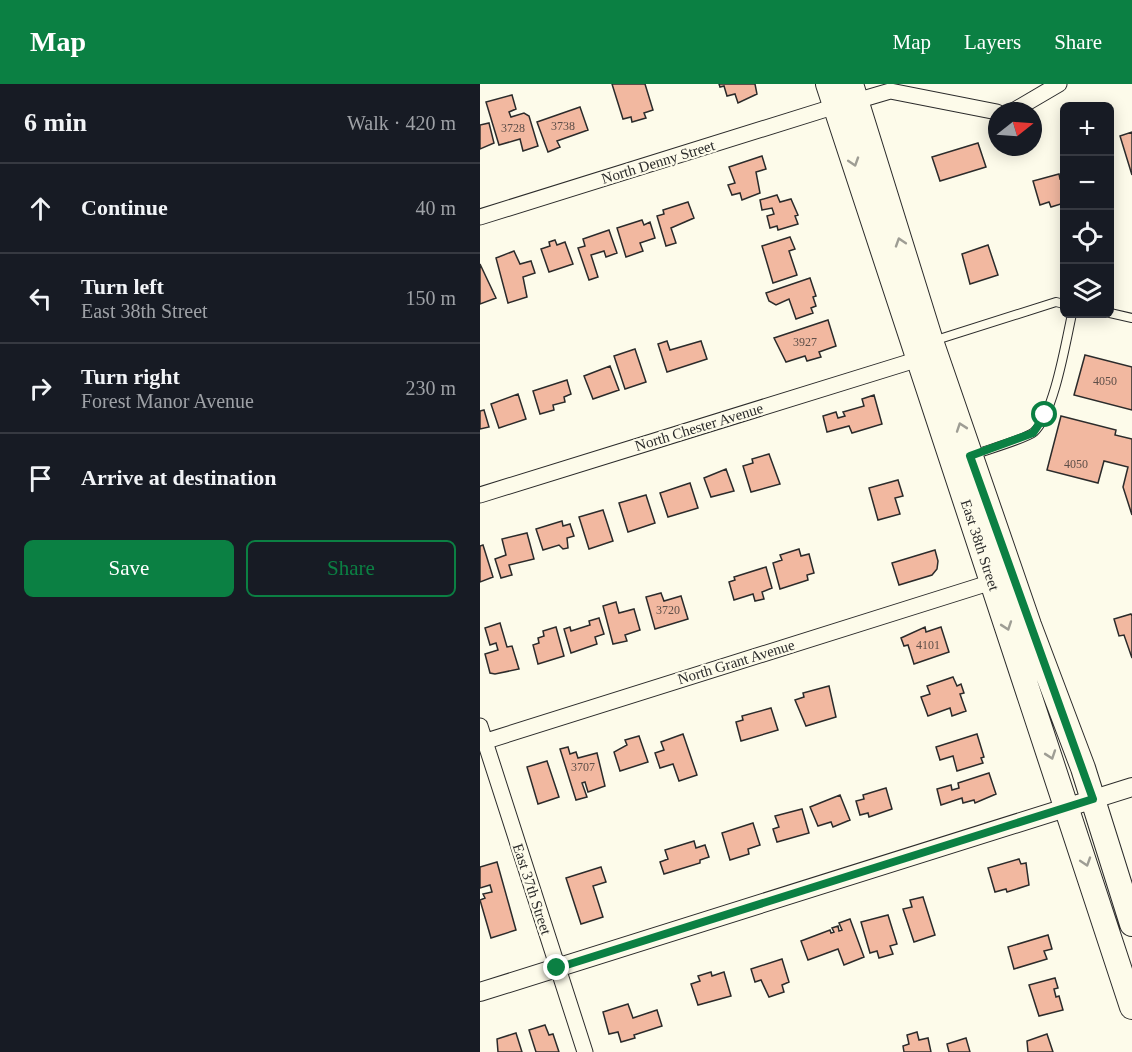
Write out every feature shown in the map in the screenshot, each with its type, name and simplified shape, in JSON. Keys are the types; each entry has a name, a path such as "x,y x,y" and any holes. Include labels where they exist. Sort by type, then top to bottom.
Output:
{"main road":[{"name":"East 38th Street","path":"843,94 925,350 992,582 1132,1006"},
{"name":"East 38th Street","path":"925,350 970,456 1093,799 1132,924"}],"street":[{"path":"1028,102 1059,84"},
{"name":"North Denny Street","path":"480,217 843,94 890,91 988,110"},
{"name":"North Chester Avenue","path":"480,495 925,350"},
{"name":"North Grant Avenue","path":"483,742 992,582"},
{"name":"East 37th Street","path":"480,726 483,742 585,1052"},
{"path":"480,992 1132,787"}],"lane":[{"path":"925,350 1056,302 1060,303"},
{"path":"1114,315 1132,318"},
{"path":"970,456 1033,433 1048,404 1071,318"}],"building":[{"path":"612,84 645,84 653,110 644,113 646,118 632,122 631,117 623,119"},
{"path":"719,84 755,84 757,94 738,103 735,94 727,96 724,86 720,87"},
{"path":"512,95 516,109 509,112 511,117 524,113 529,116 538,146 523,151 520,139 499,145 486,102"},
{"path":"580,107 588,130 557,141 560,147 548,152 537,122"},
{"path":"489,123 494,143 480,149 480,125"},
{"path":"1132,132 1132,175 1120,136"},
{"path":"978,143 986,167 940,181 932,157"},
{"path":"762,156 766,169 756,172 760,193 742,200 740,193 732,195 728,185 735,183 729,167"},
{"path":"1059,174 1060,204 1051,207 1049,202 1040,205 1033,181"},
{"path":"777,195 780,202 791,199 798,215 795,216 798,224 778,230 777,226 770,228 767,216 774,214 772,208 762,210 760,200"},
{"path":"688,202 694,218 671,228 676,243 666,246 657,216 664,214 663,210"},
{"path":"642,220 644,225 650,222 655,238 640,243 643,251 626,257 617,228"},
{"path":"609,230 617,253 606,257 604,251 591,255 598,277 589,280 578,248 585,246 583,239"},
{"path":"790,237 795,249 789,251 797,275 773,283 762,246"},
{"path":"555,240 557,245 565,242 573,264 549,272 541,249 550,246 549,242"},
{"path":"988,245 998,275 970,284 962,254"},
{"path":"514,251 520,264 531,261 535,273 523,277 527,297 508,303 496,258"},
{"path":"480,264 496,298 480,304"},
{"path":"810,278 816,296 813,297 816,306 811,308 813,313 796,319 789,299 776,305 769,301 766,293"},
{"path":"828,320 836,346 819,352 821,357 807,361 805,356 786,362 774,338"},
{"path":"667,341 670,350 701,341 707,359 667,372 658,344"},
{"path":"635,349 646,382 625,389 614,356"},
{"path":"1085,355 1132,367 1132,410 1074,395"},
{"path":"610,366 619,390 593,399 584,376"},
{"path":"567,380 571,394 564,397 565,402 553,405 554,410 540,414 533,391"},
{"path":"518,394 526,419 499,428 491,404"},
{"path":"874,395 882,424 852,433 849,426 827,432 823,416 836,412 838,418 845,416 843,412 864,406 862,399"},
{"path":"484,410 489,427 480,429 480,411"},
{"path":"1061,416 1116,430 1115,435 1132,439 1132,515 1123,487 1128,467 1104,461 1098,483 1047,470"},
{"path":"769,454 780,484 751,492 743,466 753,463 752,459"},
{"path":"726,469 734,491 711,497 704,478"},
{"path":"898,480 903,496 895,498 900,514 878,520 869,488"},
{"path":"690,483 698,508 668,517 660,493"},
{"path":"646,495 655,523 628,532 619,503"},
{"path":"603,510 613,541 589,549 579,517"},
{"path":"562,521 563,526 570,524 574,536 567,538 568,548 563,549 559,545 543,550 536,529"},
{"path":"527,533 534,559 509,565 512,575 501,578 495,559 506,555 502,539"},
{"path":"483,545 493,577 480,582 480,546"},
{"path":"799,549 801,556 809,554 814,573 807,575 808,580 780,589 773,563 782,560 780,555"},
{"path":"935,550 938,561 937,569 932,575 899,585 892,563"},
{"path":"766,567 772,588 762,592 764,599 755,601 753,594 734,600 729,582 735,580 734,577"},
{"path":"661,593 664,601 681,596 688,619 655,629 646,597"},
{"path":"616,602 619,613 634,609 640,630 625,635 627,641 613,644 603,606"},
{"path":"1131,614 1132,658 1124,635 1119,636 1114,619"},
{"path":"599,618 604,634 595,637 597,644 571,653 564,629 570,627 571,631 590,625 589,621"},
{"path":"500,623 507,647 512,646 519,669 495,674 490,673 485,654 498,650 496,643 490,645 485,628"},
{"path":"556,627 564,656 538,664 533,645 539,643 538,638 544,636 543,631"},
{"path":"925,627 926,632 941,627 949,652 914,664 908,645 904,646 901,638"},
{"path":"953,677 957,686 961,684 964,693 960,694 966,711 952,716 950,708 928,716 921,697 930,694 927,686"},
{"path":"829,686 836,717 806,726 795,700 804,697 803,693"},
{"path":"771,708 778,730 741,741 736,722 743,720 742,716"},
{"path":"683,734 697,775 679,781 673,764 660,768 655,753 664,750 661,742"},
{"path":"977,734 984,757 981,758 983,763 957,771 953,756 940,760 936,747"},
{"path":"639,736 648,762 620,771 614,752 627,745 625,740"},
{"path":"568,747 570,754 576,752 578,758 597,753 605,786 588,792 585,782 582,783 587,797 576,800 560,749"},
{"path":"547,761 559,797 538,804 527,767"},
{"path":"989,773 996,794 975,803 974,800 963,803 962,798 941,805 937,789 951,785 952,790 959,788 958,783"},
{"path":"886,788 892,809 869,817 868,813 860,815 856,801 864,799 863,795"},
{"path":"840,795 850,820 833,827 831,822 818,826 810,807"},
{"path":"802,809 809,833 777,842 773,829 779,827 775,816"},
{"path":"753,823 760,845 748,849 749,854 730,860 722,833"},
{"path":"694,841 696,848 705,845 709,857 700,860 700,863 664,874 660,862 668,859 665,850"},
{"path":"1019,859 1021,864 1026,863 1029,885 1007,892 1006,889 995,892 988,868"},
{"path":"497,862 516,930 491,938 480,900 485,898 483,894 492,892 490,885 480,888 480,867"},
{"path":"601,867 606,882 593,886 603,917 581,924 566,878"},
{"path":"923,897 935,935 914,942 903,909 912,907 910,900"},
{"path":"888,915 897,944 890,946 893,954 879,958 877,951 870,953 861,922"},
{"path":"850,919 864,957 844,965 838,949 808,960 801,941 830,930 831,933 834,932 832,928 838,926 839,931 842,930 839,923"},
{"path":"1048,935 1052,949 1044,951 1047,959 1014,969 1008,947"},
{"path":"782,959 789,982 782,985 784,992 769,997 761,980 755,982 751,969"},
{"path":"711,972 712,976 724,972 731,996 698,1005 691,984 700,981 698,976"},
{"path":"1055,978 1058,988 1054,989 1056,997 1059,996 1063,1010 1039,1016 1029,985"},
{"path":"628,1004 633,1018 657,1010 662,1026 621,1042 618,1032 609,1034 603,1012"},
{"path":"545,1025 549,1035 553,1034 559,1052 536,1052 529,1030"},
{"path":"917,1032 919,1040 928,1038 931,1052 904,1052 903,1046 909,1044 907,1035"},
{"path":"516,1033 522,1052 498,1052 497,1039"},
{"path":"1047,1034 1053,1052 1028,1052 1027,1041"},
{"path":"966,1038 970,1052 949,1052 947,1044"}],"route":[{"path":"557,968 1093,799 970,456 1033,433 1045,415"}]}
